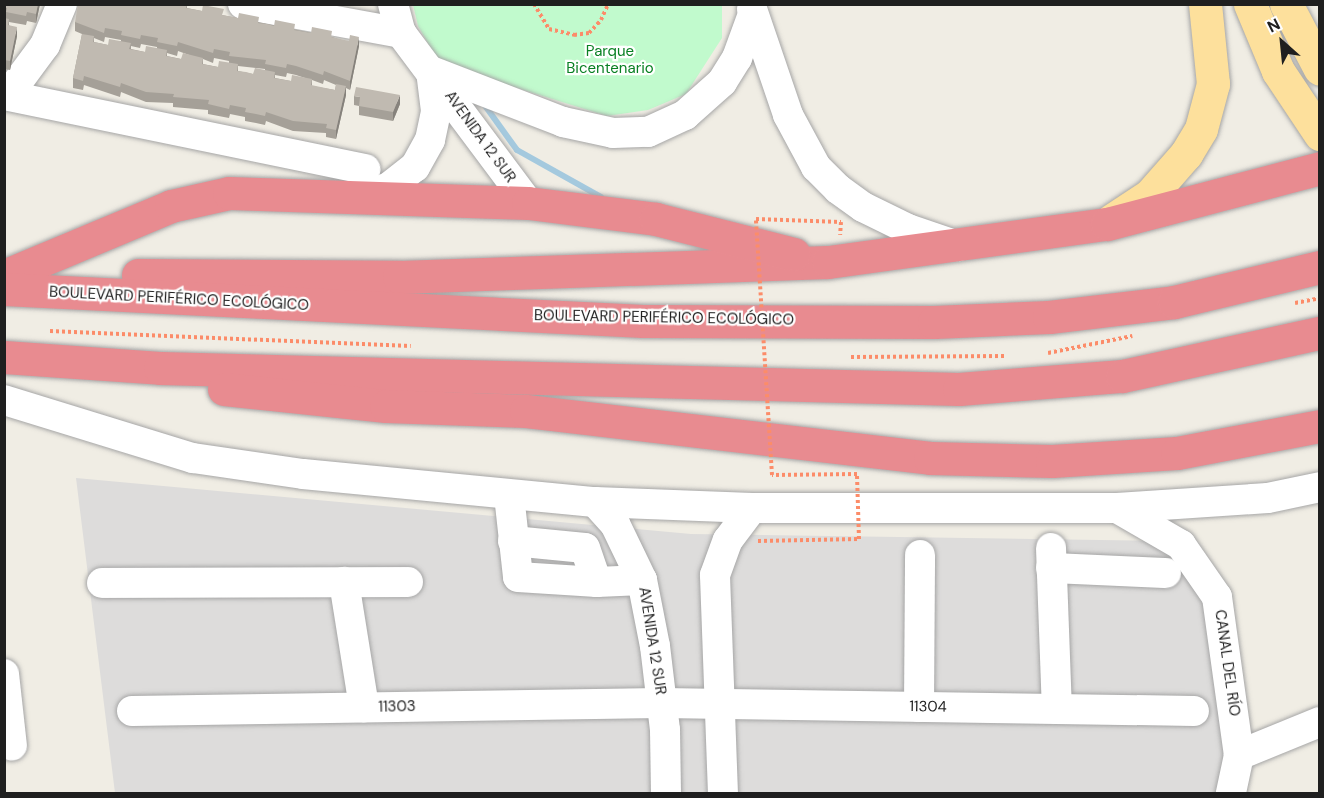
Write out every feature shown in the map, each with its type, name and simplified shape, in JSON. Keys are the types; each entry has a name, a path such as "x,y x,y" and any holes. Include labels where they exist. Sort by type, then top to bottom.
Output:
{"highway":[{"path":"36,292 101,275 399,277 834,248 961,247 1107,224 1320,168"},
{"path":"4,276 201,197 364,184 656,219 834,248"},
{"name":"BOULEVARD PERIFÉRICO ECOLÓGICO","path":"4,289 643,321 934,322 1049,316 1174,302 1320,267"},
{"path":"4,357 160,368 959,389 1122,376 1320,333"},
{"path":"160,368 198,385 221,389 386,406 526,411 930,459 1052,461 1177,453 1320,426"}],"main road":[{"path":"1107,224 1150,195 1186,153 1201,129 1213,84 1205,4"},
{"path":"1250,4 1278,71 1320,134"},
{"path":"1286,4 1320,69"}],"street":[{"path":"62,4 45,45 6,95 364,184"},
{"path":"243,4 397,19"},
{"path":"431,70 563,122 613,133 648,132 686,115 716,89 737,58 752,9"},
{"path":"752,9 788,115 816,167 838,189 863,207 908,229 961,247"},
{"name":"AVENIDA 12 SUR","path":"397,19 431,70 528,203"},
{"name":"AVENIDA 12 SUR","path":"364,184 389,187 415,167 430,140 436,111 431,70"},
{"path":"4,400 193,458 509,495 595,502 752,508 1117,508 1268,498 1320,487"},
{"path":"509,495 513,541 585,548 597,582 642,580"},
{"name":"AVENIDA 12 SUR","path":"595,502 615,524 631,550 642,580 662,703 666,794"},
{"path":"723,794 715,575 728,540 752,508"},
{"name":"CANAL DEL RÍO","path":"1117,508 1181,544 1209,580 1222,618 1239,755 1231,794"},
{"path":"920,555 920,707"},
{"path":"1058,709 1051,558 1166,573"},
{"path":"344,582 364,707"},
{"path":"102,583 408,582"},
{"path":"4,674 12,746"},
{"name":"11304","path":"662,703 1194,711"},
{"name":"11303","path":"132,711 662,703"},
{"path":"1239,755 1320,722"}],"path":[{"path":"534,4 549,29 574,35 589,33 601,20 608,4"},
{"path":"758,541 859,539 857,474 772,475 756,219 841,222 834,248"}],"shaded area":[{"path":"76,478 691,534 1168,541 1208,605 1224,758 1216,793 115,793"}],"green space":[{"name":"Parque Bicentenario","path":"413,5 722,5 722,38 686,94 648,110 607,116 440,64 418,26"}],"building":[{"path":"4,4 38,4 36,14 27,12 26,16 6,12 7,8 4,8"},
{"path":"78,4 187,4 186,8 202,11 203,5 224,9 222,15 238,18 239,13 259,17 258,23 274,26 275,20 295,24 294,30 311,33 312,27 332,31 331,37 349,41 350,35 359,37 350,81 324,71 323,75 287,64 286,68 265,64 266,60 229,56 230,52 214,49 213,53 178,42 177,46 157,42 158,38 141,35 140,39 121,35 122,31 105,28 104,33 75,22"},
{"path":"4,18 9,19 8,25 17,27 10,61 4,60"},
{"path":"82,34 94,36 93,42 108,45 109,39 131,43 129,49 145,52 146,46 167,50 166,56 181,59 183,53 203,58 202,64 218,67 219,61 238,64 237,71 253,74 255,68 275,72 274,78 291,81 292,75 312,79 311,85 335,90 336,84 346,86 336,130 326,128 327,124 293,121 266,112 265,116 245,112 246,108 230,105 229,109 208,104 209,100 146,92 121,83 120,87 84,76 83,81 73,78"},
{"path":"356,87 400,95 393,112 359,106 360,97 354,96"}],"waterway":[{"path":"486,107 517,150 601,197"}]}
